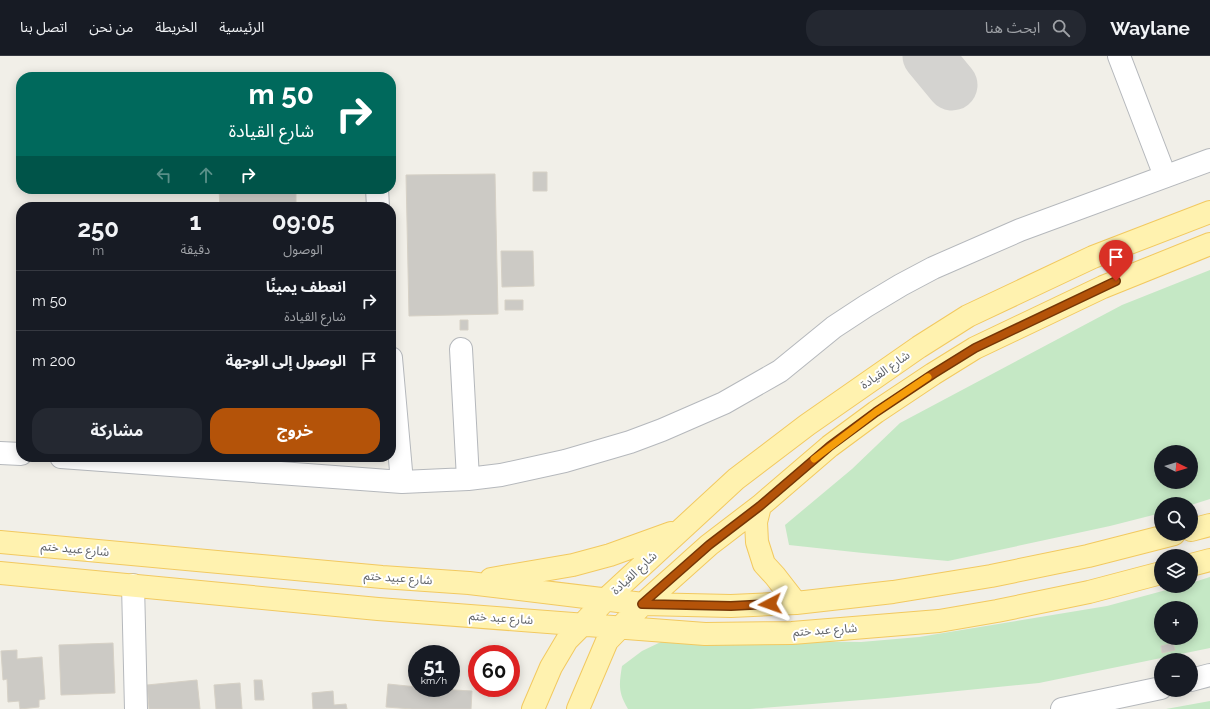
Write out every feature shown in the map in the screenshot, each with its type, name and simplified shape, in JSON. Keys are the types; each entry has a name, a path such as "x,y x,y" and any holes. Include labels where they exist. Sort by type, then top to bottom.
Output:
{"main road":[{"name":"شارع القيادة","path":"533,709 551,667 567,640 606,599 736,479 807,425 920,347 968,316 1093,257 1210,212"},
{"path":"578,709 607,641 642,604 709,545 760,506 830,446 876,412 975,348 1103,287 1210,244"},
{"path":"760,506 756,522 757,542 764,564 796,602 893,592 991,576 1088,556 1154,539"},
{"path":"1198,528 1210,525"},
{"path":"469,583 573,565 610,555 681,529"},
{"name":"شارع عبيد ختم","path":"0,542 382,577 469,583 642,604 731,606 796,602"},
{"path":"1198,563 1210,560"},
{"path":"0,573 133,585"},
{"name":"شارع عبد ختم","path":"133,585 388,610 721,634 792,633 939,621 1089,592 1154,575"}],"street":[{"path":"1119,56 1165,176"},
{"path":"129,462 402,482 468,479 500,475 566,461 630,442 687,420 724,403 780,371 834,327 901,285 927,271 1020,230 1210,160"},
{"path":"461,349 468,479"},
{"path":"396,414 402,482"},
{"path":"0,453 16,454"},
{"path":"133,585 136,709"},
{"path":"1198,678 1210,675"},
{"path":"1062,709 1154,689"}],"green space":[{"path":"1210,270 1210,499 1198,503 1198,497 1154,497 1154,515 1110,526 948,561 789,545 785,525 852,469 900,423 1122,305"},
{"path":"1210,577 1210,648 1186,653 1154,653 1154,659 1039,683 887,698 750,709 628,709 622,698 620,688 622,666 642,651 665,640 861,642 919,637 1107,606 1155,593 1198,593 1198,581"},
{"path":"1210,701 1210,709 1166,709"}],"building":[{"path":"533,172 547,172 547,191 533,191"},
{"path":"495,174 498,314 409,316 406,175"},
{"path":"219,194 296,194 296,202 220,202"},
{"path":"501,251 533,251 534,286 502,287"},
{"path":"505,300 523,300 523,310 505,310"},
{"path":"460,320 468,320 468,330 460,330"},
{"path":"113,643 115,693 61,695 59,645"},
{"path":"1174,645 1175,650 1162,653 1161,646"},
{"path":"17,650 17,659 42,657 45,699 39,700 39,707 20,709 19,701 8,702 7,679 3,680 1,651"},
{"path":"197,680 200,709 149,709 147,685"},
{"path":"254,680 262,680 264,700 255,700"},
{"path":"240,683 242,709 216,709 214,685"},
{"path":"388,684 408,686 408,697 460,697 460,690 468,691 468,697 472,697 471,709 412,709 386,707"},
{"path":"333,691 334,705 346,704 347,709 313,709 312,693"}],"taxiway":[{"path":"928,56 952,85"}],"slow traffic":[{"path":"814,459 876,412 928,377"}],"route":[{"path":"770,604 731,606 642,604 709,545 760,506 830,446 876,412 975,348 1116,281"}]}
